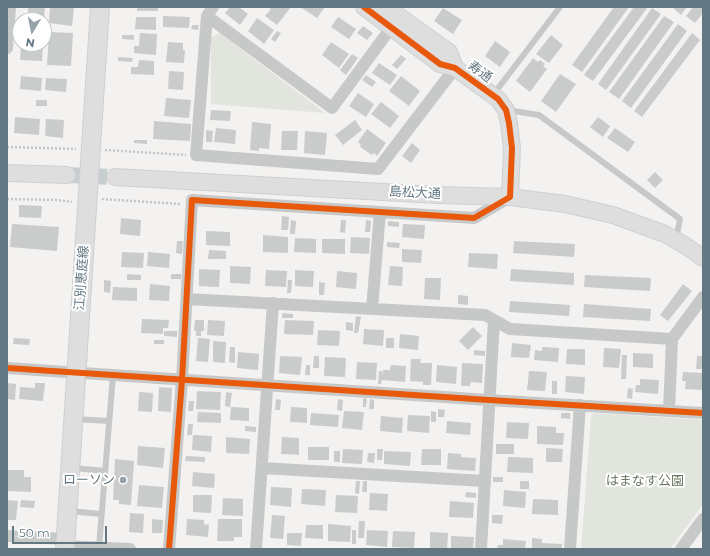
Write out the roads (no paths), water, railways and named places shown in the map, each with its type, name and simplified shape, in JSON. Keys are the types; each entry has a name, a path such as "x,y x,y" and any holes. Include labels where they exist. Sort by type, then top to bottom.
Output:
{"main road":[{"name":"江別恵庭線","path":"65,545 100,7"}],"street":[{"path":"7,48 10,7"},
{"name":"寿通","path":"364,7 396,22 449,52 455,68 498,99 506,110"},
{"name":"寿通","path":"386,7 396,22"},
{"path":"210,11 332,108 396,22"},
{"path":"210,11 196,155 378,169 455,68"},
{"path":"169,549 182,380 192,200 474,218 510,197 512,148 506,110"},
{"path":"7,174 67,175"},
{"name":"島松大通","path":"115,177 437,195 510,197 565,204 613,216 665,234 703,258"},
{"path":"372,309 380,212"},
{"path":"669,411 672,339 703,297"},
{"path":"187,299 485,315 510,329 672,339"},
{"path":"256,549 273,303"},
{"path":"481,549 494,320"},
{"path":"7,368 703,413"},
{"path":"570,549 580,405"},
{"path":"262,468 484,481"},
{"path":"681,549 703,519"},
{"path":"7,536 65,545 130,549"}],"lane":[{"path":"492,95 560,7"},
{"path":"506,110 538,115 680,219 676,240"},
{"path":"99,548 113,375"},
{"path":"73,418 109,421"},
{"path":"70,468 105,471"},
{"path":"67,511 101,514"}],"tunnel":[{"path":"67,175 115,177"}],"place":[{"name":"ローソン","path":"123,480"}],"park label":[{"name":"はまなす公園","path":"645,481"}]}
